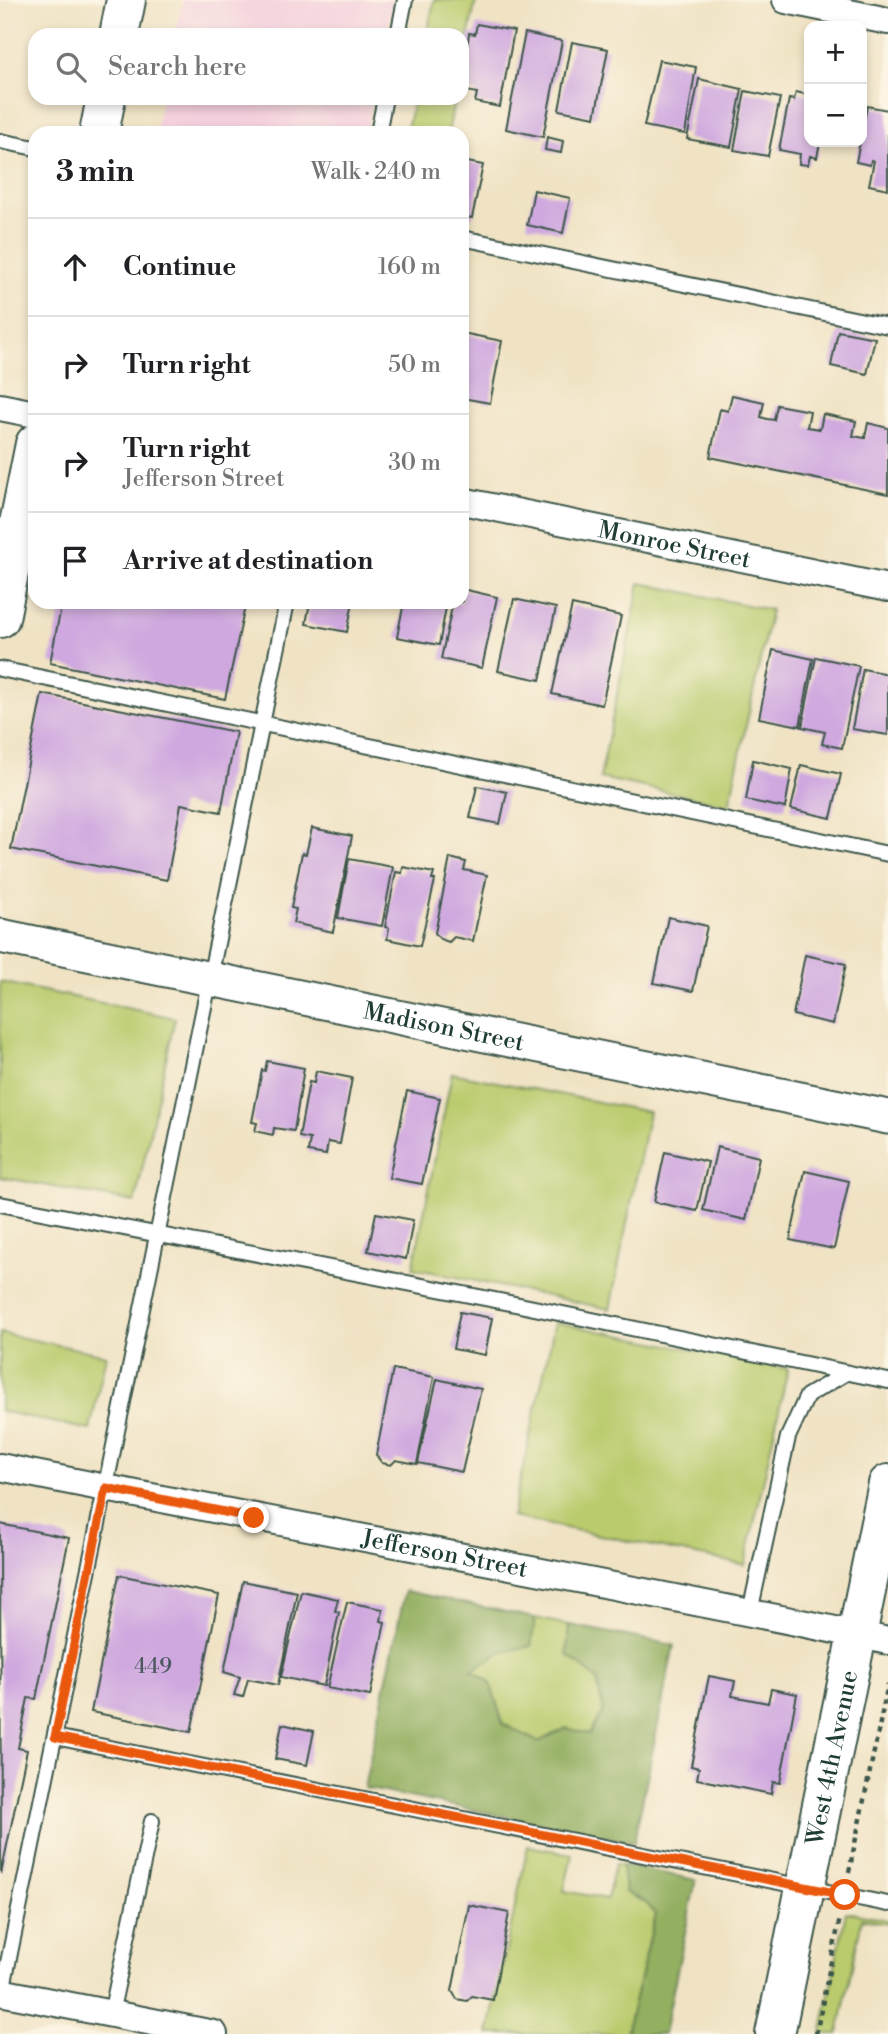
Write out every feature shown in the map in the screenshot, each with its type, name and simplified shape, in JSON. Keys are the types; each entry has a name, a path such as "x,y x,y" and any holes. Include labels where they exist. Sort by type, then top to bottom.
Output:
{"main road":[{"path":"120,28 126,0"},
{"path":"100,126 105,105"},
{"path":"0,618 28,479"},
{"name":"West 4th Avenue","path":"775,2034 805,1886 872,1638 888,1484"}],"street":[{"path":"786,0 888,21"},
{"path":"0,407 28,413"},
{"name":"Monroe Street","path":"469,502 888,588"},
{"name":"Madison Street","path":"0,936 888,1117"},
{"name":"Jefferson Street","path":"0,1467 872,1638"},
{"path":"1,1992 215,2034"}],"lane":[{"path":"399,28 405,0"},
{"path":"379,126 383,105"},
{"path":"0,141 28,147"},
{"path":"469,239 888,326"},
{"path":"1,1992 286,609"},
{"path":"0,669 888,854"},
{"path":"0,1204 505,1302 888,1381"},
{"path":"750,1612 788,1437 807,1396 846,1373"},
{"path":"55,1737 888,1904"},
{"path":"111,2014 152,1821"}],"path":[{"path":"816,2034 888,1684"}],"shaded area":[{"path":"183,0 393,0 387,28 177,28"},
{"path":"161,105 372,105 367,126 156,126"}],"green space":[{"path":"434,0 476,0 469,33 469,28 428,28"},
{"path":"412,105 454,105 449,126 408,126"},
{"path":"640,583 771,610 729,805 600,778"},
{"path":"0,982 175,1018 135,1202 0,1177"},
{"path":"452,1073 649,1112 610,1309 413,1268"},
{"path":"555,1322 788,1369 745,1565 512,1517"},
{"path":"0,1333 106,1355 90,1430 0,1411"},
{"path":"405,1591 535,1618 531,1646 502,1652 472,1670 490,1682 503,1724 538,1742 566,1728 589,1734 603,1712 597,1679 567,1655 569,1625 674,1645 634,1842 364,1788"},
{"path":"535,1618 569,1625 567,1655 597,1679 603,1712 589,1734 566,1728 538,1742 503,1724 490,1682 472,1670 502,1652 531,1646"},
{"path":"528,1846 572,1854 564,1891 607,1899 615,1864 622,1865 625,1892 645,1902 656,1914 626,2034 488,2034"},
{"path":"622,1865 696,1880 664,2034 626,2034 656,1914 645,1902 625,1892"},
{"path":"846,1912 888,1920 888,1924 862,1919 838,2034 821,2034"}],"building":[{"path":"477,24 514,31 500,107 475,102 477,93 469,91 469,33 475,34"},
{"path":"525,33 562,41 543,137 506,129"},
{"path":"572,42 608,49 595,117 559,110"},
{"path":"659,60 696,67 685,134 644,126"},
{"path":"699,79 742,89 731,147 687,139"},
{"path":"745,91 780,98 768,156 734,150"},
{"path":"796,92 804,94 804,147 819,147 817,158 810,156 808,165 799,164 800,154 779,150 789,99 794,100"},
{"path":"867,106 888,110 888,189 869,185 874,161 871,160 870,165 856,162 859,147 867,147"},
{"path":"547,137 563,141 561,153 545,150"},
{"path":"469,162 483,165 472,218 469,217"},
{"path":"534,190 570,198 563,233 527,225"},
{"path":"838,331 875,338 867,374 831,366"},
{"path":"469,334 502,341 490,403 469,399"},
{"path":"732,395 764,402 761,417 767,419 774,420 777,405 810,411 807,427 820,429 823,414 856,421 853,436 865,438 868,423 888,428 888,494 710,457 720,409 728,411"},
{"path":"469,591 497,597 482,668 441,659 452,609 469,609"},
{"path":"514,599 556,608 540,680 498,671"},
{"path":"572,605 621,616 602,705 552,694"},
{"path":"61,609 244,609 225,699 50,663"},
{"path":"309,609 352,609 347,632 306,624"},
{"path":"403,609 446,609 439,645 397,637"},
{"path":"773,650 813,659 800,726 759,718"},
{"path":"816,657 859,666 842,748 822,744 825,732 802,727"},
{"path":"863,669 888,674 888,735 852,729"},
{"path":"42,694 236,732 221,812 181,804 167,880 11,849"},
{"path":"753,760 792,769 785,808 746,800"},
{"path":"801,765 841,774 831,818 791,809"},
{"path":"477,786 507,792 500,824 470,818"},
{"path":"312,828 352,836 333,932 293,923 296,909 291,908 302,853 306,854"},
{"path":"450,858 466,862 464,870 487,875 473,941 454,937 449,942 440,939 435,933"},
{"path":"349,859 393,867 382,926 338,918"},
{"path":"403,867 434,873 432,880 435,880 420,946 387,939 389,928 385,927 396,872 402,873"},
{"path":"668,917 707,926 693,991 654,983"},
{"path":"805,955 846,964 833,1024 793,1015"},
{"path":"267,1061 304,1068 294,1131 274,1128 273,1135 255,1131 257,1123 252,1122 262,1070 265,1071"},
{"path":"316,1071 352,1078 340,1144 328,1142 326,1155 308,1152 310,1139 299,1137 309,1082 314,1083"},
{"path":"407,1091 440,1098 422,1184 389,1178"},
{"path":"717,1147 759,1157 746,1220 703,1210"},
{"path":"665,1152 708,1162 697,1211 654,1202"},
{"path":"805,1171 849,1181 834,1249 790,1240"},
{"path":"376,1213 413,1220 406,1259 368,1251"},
{"path":"460,1312 492,1318 485,1355 453,1349"},
{"path":"393,1369 434,1377 417,1464 396,1460 391,1465 382,1463 376,1455"},
{"path":"437,1379 481,1389 462,1472 418,1463"},
{"path":"0,1524 69,1538 36,1699 28,1698 18,1748 27,1750 1,1874"},
{"path":"119,1575 219,1595 191,1732 91,1712"},
{"path":"243,1581 297,1592 278,1685 248,1679 243,1697 234,1695 240,1677 224,1672"},
{"path":"301,1591 338,1599 335,1611 339,1612 324,1686 281,1677"},
{"path":"347,1602 383,1609 381,1621 385,1622 370,1696 327,1688"},
{"path":"709,1676 735,1681 732,1696 768,1703 771,1689 797,1694 780,1783 773,1782 771,1794 697,1779 699,1768 691,1766"},
{"path":"282,1724 314,1731 307,1765 275,1759"},
{"path":"469,1905 509,1913 493,2000 472,1996 467,2001 457,1999 452,1991"}],"route":[{"path":"254,1518 106,1488 55,1737 845,1895"}]}
